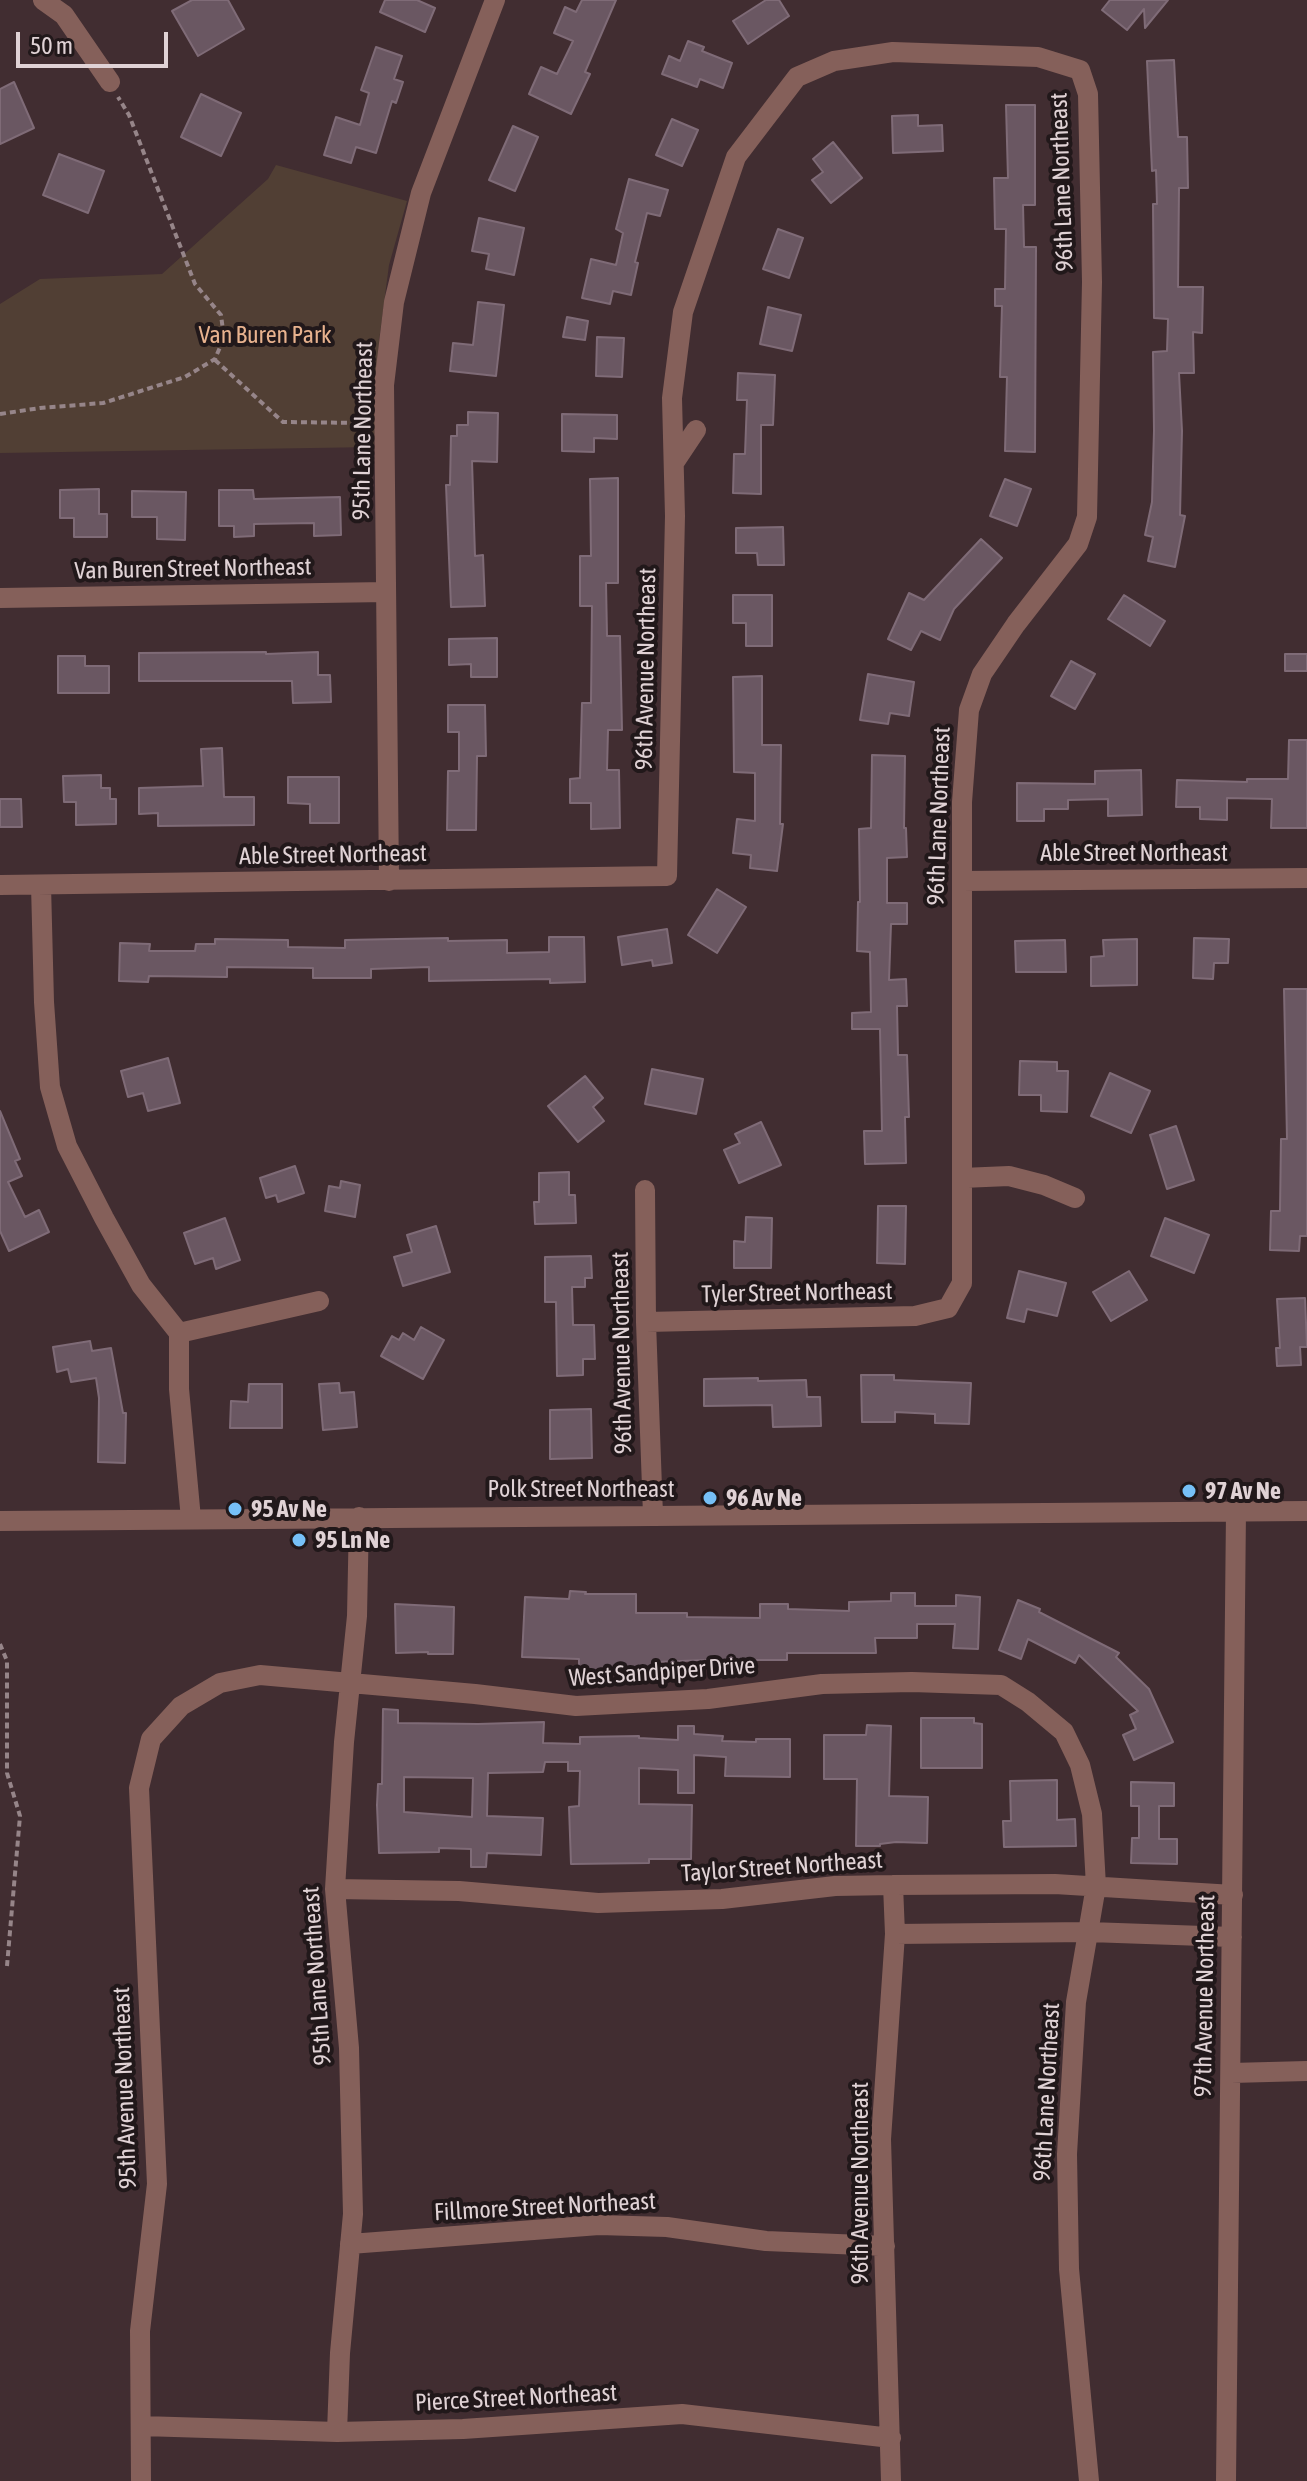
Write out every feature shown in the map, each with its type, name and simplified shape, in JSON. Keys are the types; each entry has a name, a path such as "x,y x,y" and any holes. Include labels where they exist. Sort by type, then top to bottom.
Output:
{"street":[{"path":"43,0 64,15 110,82"},
{"name":"95th Lane Northeast","path":"389,881 384,385 394,302 421,193 495,0"},
{"name":"96th Avenue Northeast","path":"667,876 675,516 672,398 683,312 736,157 797,77 834,61 893,52 1038,57 1080,70"},
{"name":"96th Lane Northeast","path":"948,1308 962,1283 962,802 969,710 982,674 1078,544 1087,517 1092,266 1088,94 1080,70"},
{"path":"674,463 696,430"},
{"name":"Van Buren Street Northeast","path":"0,598 386,592"},
{"name":"Able Street Northeast","path":"0,885 667,876"},
{"name":"Able Street Northeast","path":"962,881 1307,878"},
{"path":"41,885 50,1087 67,1146 104,1218 141,1285 179,1333 179,1389 191,1519"},
{"path":"962,1178 1009,1176 1044,1185 1075,1198"},
{"name":"96th Avenue Northeast","path":"645,1190 653,1515"},
{"path":"179,1333 319,1301"},
{"name":"Tyler Street Northeast","path":"646,1322 915,1316 948,1308"},
{"name":"97th Avenue Northeast","path":"1226,2481 1236,1511"},
{"name":"Polk Street Northeast","path":"0,1521 1307,1511"},
{"name":"95th Lane Northeast","path":"337,2432 340,2353 353,2214 349,2048 335,1889 344,1742 357,1616 359,1517"},
{"name":"West Sandpiper Drive","path":"181,1706 220,1683 260,1675 576,1706 708,1699 822,1684 912,1682 1001,1685 1048,1718"},
{"name":"95th Avenue Northeast","path":"141,2481 140,2331 157,2184 139,1788 151,1739 181,1706"},
{"name":"96th Lane Northeast","path":"1048,1718 1064,1732 1080,1765 1092,1814 1096,1886 1076,2002 1067,2154 1069,2269 1089,2481"},
{"name":"Taylor Street Northeast","path":"335,1889 459,1891 598,1903 722,1899 835,1886 893,1885 1055,1884 1233,1895"},
{"name":"96th Avenue Northeast","path":"891,2481 881,2139 895,1934 893,1885"},
{"path":"895,1934 1089,1932 1232,1937"},
{"path":"1231,2073 1307,2071"},
{"name":"Fillmore Street Northeast","path":"350,2244 599,2225 667,2227 766,2241 885,2246"},
{"name":"Pierce Street Northeast","path":"142,2426 337,2432 463,2429 682,2414 891,2438"}],"path":[{"path":"0,414 103,403 185,377 215,359 224,338 221,315 195,284 129,115 110,82"},
{"path":"215,359 283,422 385,424"},
{"path":"0,1644 7,1661 7,1773 20,1816 7,1966"}],"green space":[{"name":"Van Buren Park","path":"276,165 407,201 389,265 379,341 374,447 0,453 0,304 40,279 162,274 268,179"}],"building":[{"path":"192,0 228,0 244,29 198,56 172,11"},
{"path":"385,0 417,0 435,8 425,32 380,12"},
{"path":"582,0 616,0 585,72 590,74 571,114 529,94 541,67 557,74 573,41 554,33 565,7 576,12"},
{"path":"766,0 779,0 789,16 748,44 733,21"},
{"path":"1110,0 1168,0 1145,28 1144,9 1127,30 1102,10"},
{"path":"688,41 704,47 702,51 732,63 723,88 700,79 697,87 662,74 669,56 680,61"},
{"path":"376,47 402,56 394,79 403,82 396,103 392,101 376,153 356,147 351,163 324,155 336,117 360,125 369,93 361,90"},
{"path":"1174,60 1178,137 1187,137 1188,188 1179,188 1178,287 1203,287 1202,333 1193,332 1194,373 1179,373 1182,431 1180,515 1185,516 1175,567 1148,561 1153,537 1145,535 1152,502 1153,352 1167,351 1168,319 1154,318 1153,204 1157,204 1156,170 1152,171 1147,61"},
{"path":"14,82 34,128 0,144 0,89"},
{"path":"201,94 241,113 221,156 181,137"},
{"path":"1006,105 1035,105 1035,205 1023,205 1024,247 1036,247 1035,452 1005,451 1007,377 1000,377 1002,306 995,306 995,289 1005,289 1006,229 995,229 994,178 1008,178"},
{"path":"918,115 918,126 942,125 943,151 893,153 892,116"},
{"path":"672,119 698,130 682,166 656,155"},
{"path":"513,126 538,137 515,191 489,180"},
{"path":"833,142 862,178 831,203 812,180 823,172 813,159"},
{"path":"59,154 104,171 88,213 43,195"},
{"path":"629,179 668,190 660,216 647,213 631,295 613,291 610,304 582,298 591,259 616,265 623,233 616,229"},
{"path":"479,218 524,228 514,275 486,269 489,254 472,251"},
{"path":"778,229 803,238 789,278 763,269"},
{"path":"478,302 504,305 496,376 450,371 453,343 473,345"},
{"path":"768,307 801,315 792,351 760,344"},
{"path":"567,317 588,321 585,340 563,337"},
{"path":"597,337 624,338 622,377 596,376"},
{"path":"738,373 775,375 773,425 761,425 761,494 733,493 734,454 745,454 747,400 737,400"},
{"path":"468,412 498,413 497,462 472,461 475,556 483,555 485,606 451,607 446,485 450,485 451,436 457,436 457,425 468,425"},
{"path":"562,414 617,415 617,439 594,438 594,452 562,451"},
{"path":"618,478 618,583 606,583 607,636 620,636 622,730 608,730 607,770 619,770 620,828 591,829 591,803 570,803 570,779 580,778 582,703 591,703 592,606 580,606 580,556 591,556 590,479"},
{"path":"1005,479 1031,489 1017,526 990,516"},
{"path":"99,489 99,514 107,514 107,537 74,537 74,518 60,518 60,490"},
{"path":"219,490 253,490 254,499 340,497 341,535 314,536 314,523 254,524 254,536 234,537 234,526 219,526"},
{"path":"132,491 186,492 185,540 157,539 157,517 132,517"},
{"path":"783,527 784,565 758,565 757,553 736,553 736,528"},
{"path":"981,539 1002,558 954,609 940,640 921,631 911,650 888,639 909,593 924,600"},
{"path":"733,595 772,595 772,646 746,646 746,623 733,623"},
{"path":"1124,595 1165,621 1150,646 1108,619"},
{"path":"497,638 497,677 471,677 471,664 449,665 449,639"},
{"path":"318,652 318,675 330,675 331,702 293,703 292,681 139,681 139,653"},
{"path":"1285,654 1307,654 1307,671 1285,671"},
{"path":"58,656 85,656 85,666 109,666 109,693 58,693"},
{"path":"1071,661 1095,674 1075,709 1051,696"},
{"path":"868,674 914,682 909,716 890,713 888,724 860,720"},
{"path":"762,676 762,745 781,745 780,824 783,824 777,871 750,868 751,855 733,853 737,819 755,821 755,773 734,772 733,677"},
{"path":"448,705 485,705 486,756 477,756 476,830 447,830 448,771 459,771 459,732 448,732"},
{"path":"1289,740 1307,740 1307,828 1271,828 1272,799 1227,798 1227,820 1200,819 1200,807 1176,807 1177,780 1247,782 1247,779 1288,779"},
{"path":"222,748 224,797 254,797 254,825 158,826 158,813 139,814 139,788 203,786 201,749"},
{"path":"872,755 905,756 904,828 907,857 887,858 887,903 907,903 907,924 891,924 889,980 906,979 907,1006 897,1006 898,1055 907,1055 909,1117 905,1117 906,1163 865,1164 864,1131 882,1131 880,1029 852,1029 852,1013 871,1012 870,952 857,951 859,829 871,828"},
{"path":"1141,770 1142,815 1108,816 1108,799 1068,800 1068,809 1044,809 1044,821 1017,821 1017,783 1095,784 1095,771"},
{"path":"101,775 101,788 110,788 110,799 116,799 116,824 76,825 76,802 64,802 63,776"},
{"path":"288,777 339,777 339,823 310,823 310,804 288,803"},
{"path":"0,799 21,799 22,827 0,827"},
{"path":"717,889 746,907 717,953 688,935"},
{"path":"667,929 672,963 653,966 652,960 622,965 618,937"},
{"path":"549,937 584,937 585,982 550,983 550,979 429,981 429,967 371,969 371,978 313,978 313,968 227,967 227,977 149,976 148,982 119,981 120,943 150,944 149,951 195,951 196,944 215,944 215,939 288,940 288,947 345,948 345,940 448,938 448,941 507,940 507,953 549,952"},
{"path":"1194,938 1229,939 1228,963 1214,963 1213,979 1193,978"},
{"path":"1137,939 1137,985 1091,986 1091,957 1104,956 1103,940"},
{"path":"1065,940 1066,972 1016,972 1015,941"},
{"path":"1284,989 1307,989 1307,1236 1300,1236 1299,1251 1270,1250 1271,1211 1280,1211 1281,1139 1287,1139"},
{"path":"168,1058 180,1103 148,1111 143,1093 128,1097 121,1071"},
{"path":"1020,1061 1057,1062 1057,1071 1068,1071 1067,1112 1041,1111 1041,1095 1019,1095"},
{"path":"652,1069 703,1079 696,1114 645,1104"},
{"path":"1110,1073 1150,1091 1131,1133 1091,1116"},
{"path":"585,1076 603,1098 593,1107 604,1121 578,1142 548,1106"},
{"path":"0,1111 20,1159 15,1161 22,1176 8,1182 25,1217 39,1210 49,1232 9,1251 0,1231"},
{"path":"761,1122 781,1165 739,1183 724,1150 740,1143 735,1134"},
{"path":"1176,1126 1194,1180 1167,1189 1150,1135"},
{"path":"295,1166 304,1193 278,1202 276,1195 266,1198 260,1178"},
{"path":"569,1172 569,1195 575,1195 576,1223 535,1224 534,1202 539,1202 539,1173"},
{"path":"341,1181 360,1185 355,1217 325,1211 329,1186 340,1188"},
{"path":"878,1206 906,1206 905,1264 877,1263"},
{"path":"746,1217 772,1218 771,1268 734,1268 734,1241 745,1242"},
{"path":"225,1218 240,1260 216,1269 213,1258 195,1264 184,1233"},
{"path":"1165,1218 1209,1235 1194,1273 1151,1256"},
{"path":"436,1226 450,1272 403,1286 394,1257 412,1252 407,1235"},
{"path":"591,1256 592,1278 585,1278 585,1287 572,1287 573,1325 594,1325 595,1359 583,1359 583,1375 557,1376 556,1302 545,1302 545,1257"},
{"path":"1019,1271 1066,1283 1057,1316 1027,1309 1024,1322 1007,1318"},
{"path":"1129,1271 1147,1300 1111,1321 1093,1292"},
{"path":"1305,1298 1307,1347 1300,1347 1301,1365 1277,1366 1276,1348 1280,1348 1277,1299"},
{"path":"421,1327 444,1340 423,1379 381,1356 392,1336 399,1340 403,1333 414,1340"},
{"path":"90,1341 92,1351 111,1348 123,1413 126,1413 125,1463 98,1462 99,1398 96,1378 71,1382 68,1369 57,1372 53,1347"},
{"path":"861,1375 894,1375 894,1380 971,1383 969,1424 935,1423 935,1414 895,1412 895,1422 862,1422"},
{"path":"758,1378 758,1381 806,1380 807,1397 820,1397 821,1426 773,1427 772,1405 704,1406 704,1379"},
{"path":"339,1383 340,1393 354,1392 357,1427 323,1430 319,1384"},
{"path":"249,1384 282,1384 282,1428 230,1428 231,1401 248,1402"},
{"path":"591,1409 592,1458 550,1459 550,1410"},
{"path":"570,1591 636,1594 636,1613 687,1613 687,1617 760,1618 760,1604 788,1604 788,1609 849,1611 849,1602 891,1601 891,1593 915,1593 915,1606 956,1606 956,1595 980,1597 978,1649 953,1648 955,1624 917,1624 917,1638 875,1638 876,1653 787,1653 787,1660 730,1660 730,1665 707,1664 707,1660 653,1662 654,1672 579,1671 579,1659 522,1657 525,1597 569,1599"},
{"path":"1018,1600 1119,1653 1116,1657 1149,1689 1173,1742 1134,1760 1123,1735 1136,1729 1130,1715 1138,1711 1079,1655 1075,1663 1028,1639 1021,1659 999,1650"},
{"path":"395,1604 454,1607 453,1654 396,1653"},
{"path":"383,1709 398,1710 398,1723 544,1722 543,1743 580,1744 580,1737 639,1736 678,1740 678,1726 694,1726 694,1734 723,1736 722,1741 790,1739 790,1777 725,1776 726,1757 694,1755 694,1793 678,1793 678,1770 639,1768 639,1804 692,1805 691,1859 571,1864 569,1807 579,1806 580,1771 568,1771 568,1762 545,1762 543,1772 488,1773 487,1816 543,1818 541,1855 487,1853 486,1867 471,1867 471,1849 379,1853 377,1805 378,1784 382,1784","holes":["404,1777 473,1778 472,1817 404,1812"]},
{"path":"921,1718 974,1718 974,1723 982,1724 982,1768 921,1768"},
{"path":"867,1725 891,1726 889,1796 928,1797 927,1843 856,1846 857,1779 824,1779 824,1735 866,1735"},
{"path":"1057,1780 1057,1820 1075,1819 1076,1846 1004,1847 1003,1821 1011,1821 1010,1781"},
{"path":"1131,1782 1174,1783 1174,1806 1159,1806 1159,1839 1177,1839 1177,1864 1131,1863 1132,1838 1139,1838 1139,1806 1131,1806"}],"place":[{"name":"97 Av Ne","path":"1189,1491"},
{"name":"96 Av Ne","path":"710,1498"},
{"name":"95 Av Ne","path":"235,1509"},
{"name":"95 Ln Ne","path":"299,1540"}]}
